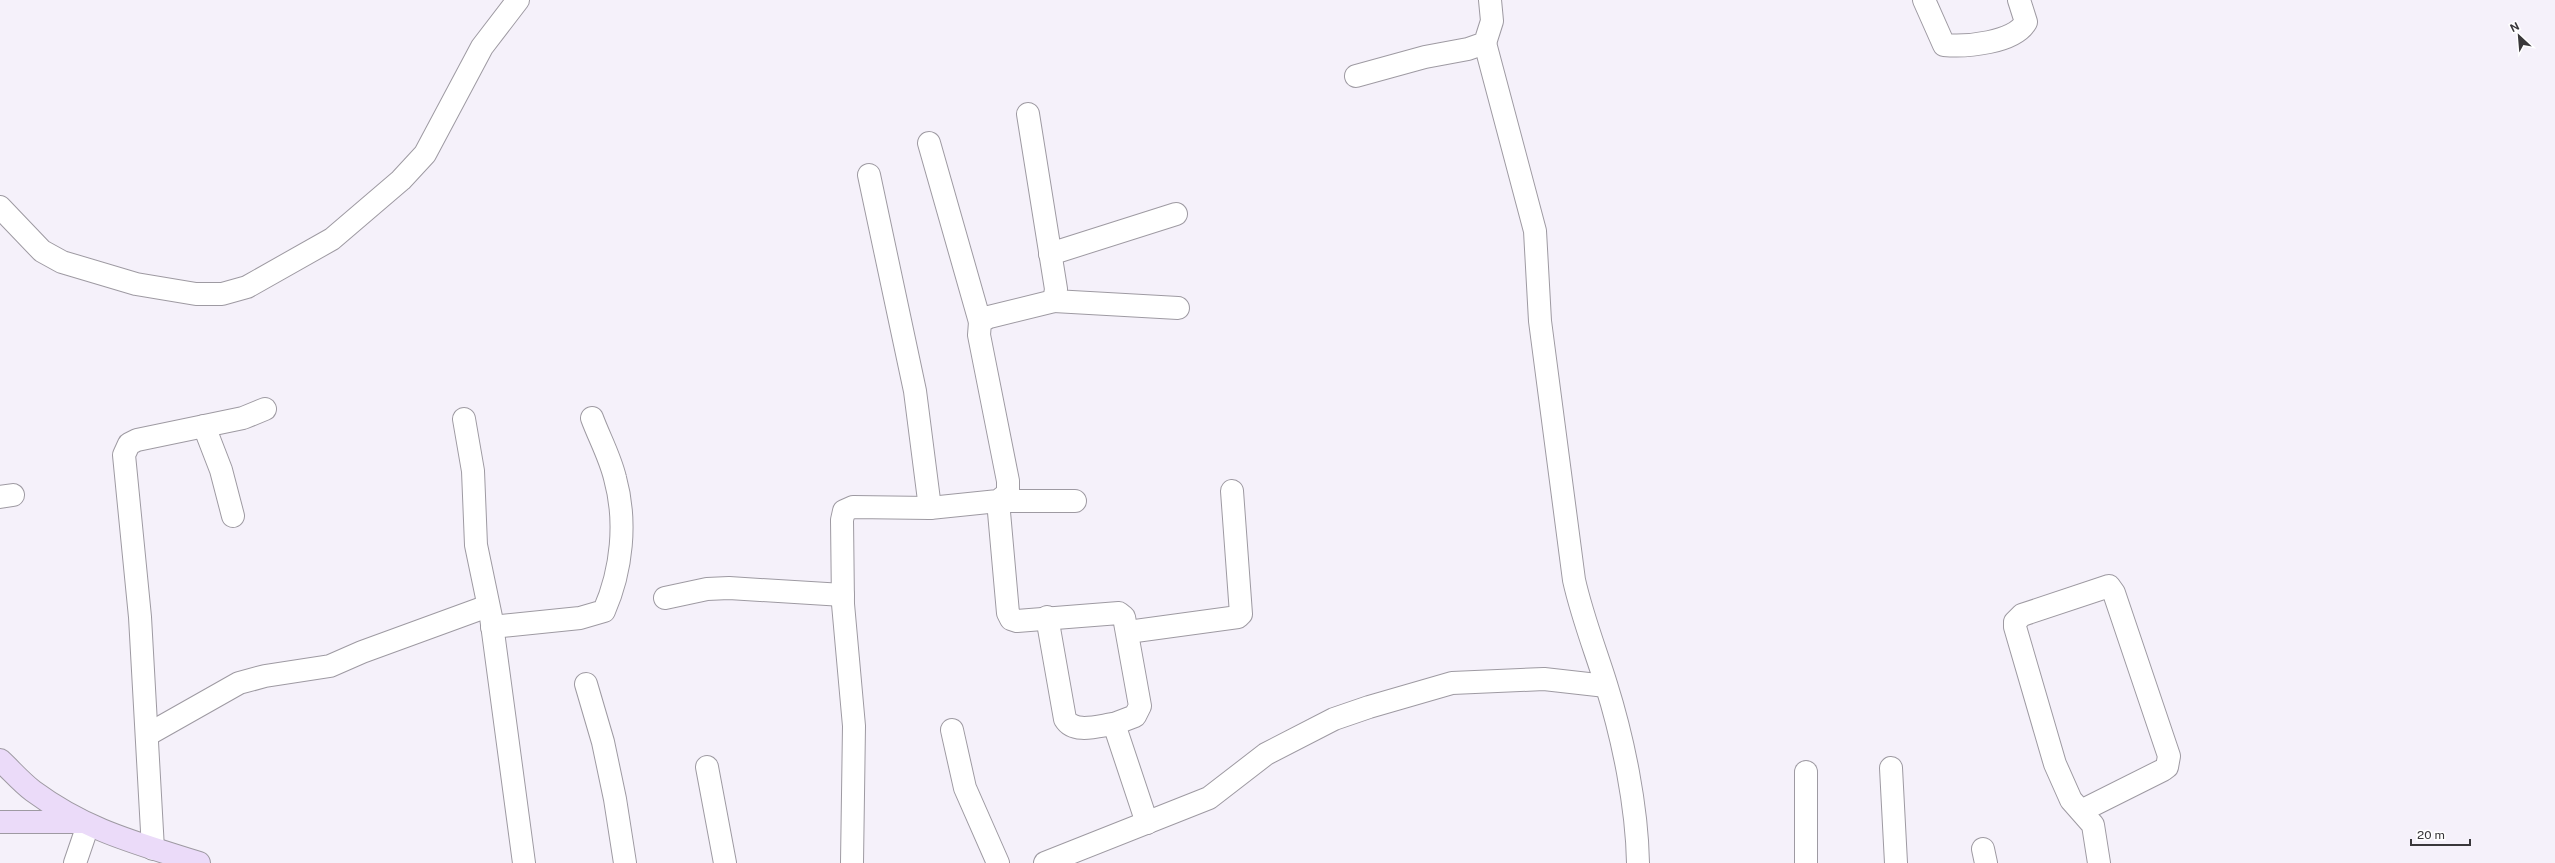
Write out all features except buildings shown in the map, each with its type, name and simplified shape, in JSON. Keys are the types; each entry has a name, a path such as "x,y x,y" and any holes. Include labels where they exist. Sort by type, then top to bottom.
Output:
{"main road":[{"path":"0,760 32,791 85,823 130,842 199,863"},
{"path":"0,822 85,823"}],"street":[{"path":"0,207 42,251 62,262 136,284 196,294 222,294 247,287 332,239 401,180 425,154 482,47 509,9 518,0"},
{"path":"1490,0 1492,22 1485,43 1536,231 1540,321 1574,580 1581,610 1606,686 1625,761 1638,863"},
{"path":"1924,0 1944,45 1961,46 2008,37 2021,30 2026,22 2019,0"},
{"path":"1356,76 1425,57 1468,49 1485,43"},
{"path":"1028,114 1056,289 1054,301"},
{"path":"929,143 980,322 979,335 1008,481 1008,493 998,501"},
{"path":"869,175 915,391 930,508"},
{"path":"1050,254 1176,214"},
{"path":"980,322 988,317 1054,301 1178,308"},
{"path":"153,849 140,617 124,455 129,444 137,440 242,418 264,409"},
{"path":"147,735 239,683 344,661 490,616 580,618 604,610 610,598 621,548 621,525 616,478 592,418"},
{"path":"464,419 473,471 476,545 490,616 524,863"},
{"path":"204,426 221,470 233,516"},
{"path":"1128,632 1238,617 1241,614 1232,492"},
{"path":"998,501 1008,613 1011,619 1017,621 1047,617 1119,613 1124,617 1128,632 1140,706 1135,716 1114,724 1076,728 1069,725 1065,719 1047,617"},
{"path":"852,863 854,726 843,595 842,520 844,511 853,507 930,508 998,501 1075,501"},
{"path":"2081,811 2163,770 2169,762 2169,756 2114,592 2109,586 2022,615 2015,622 2055,764 2071,800 2093,825 2098,863"},
{"path":"665,598 707,589 729,588 843,595"},
{"path":"1045,863 1071,858 1146,823 1208,798 1266,754 1334,719 1427,689 1452,683 1544,679 1606,686"},
{"path":"586,684 603,742 615,800 625,863"},
{"path":"1114,724 1146,823"},
{"path":"952,730 965,788 998,863"},
{"path":"707,767 725,863"},
{"path":"1891,768 1896,863"},
{"path":"1806,772 1806,863"},
{"path":"75,863 85,823"}]}
